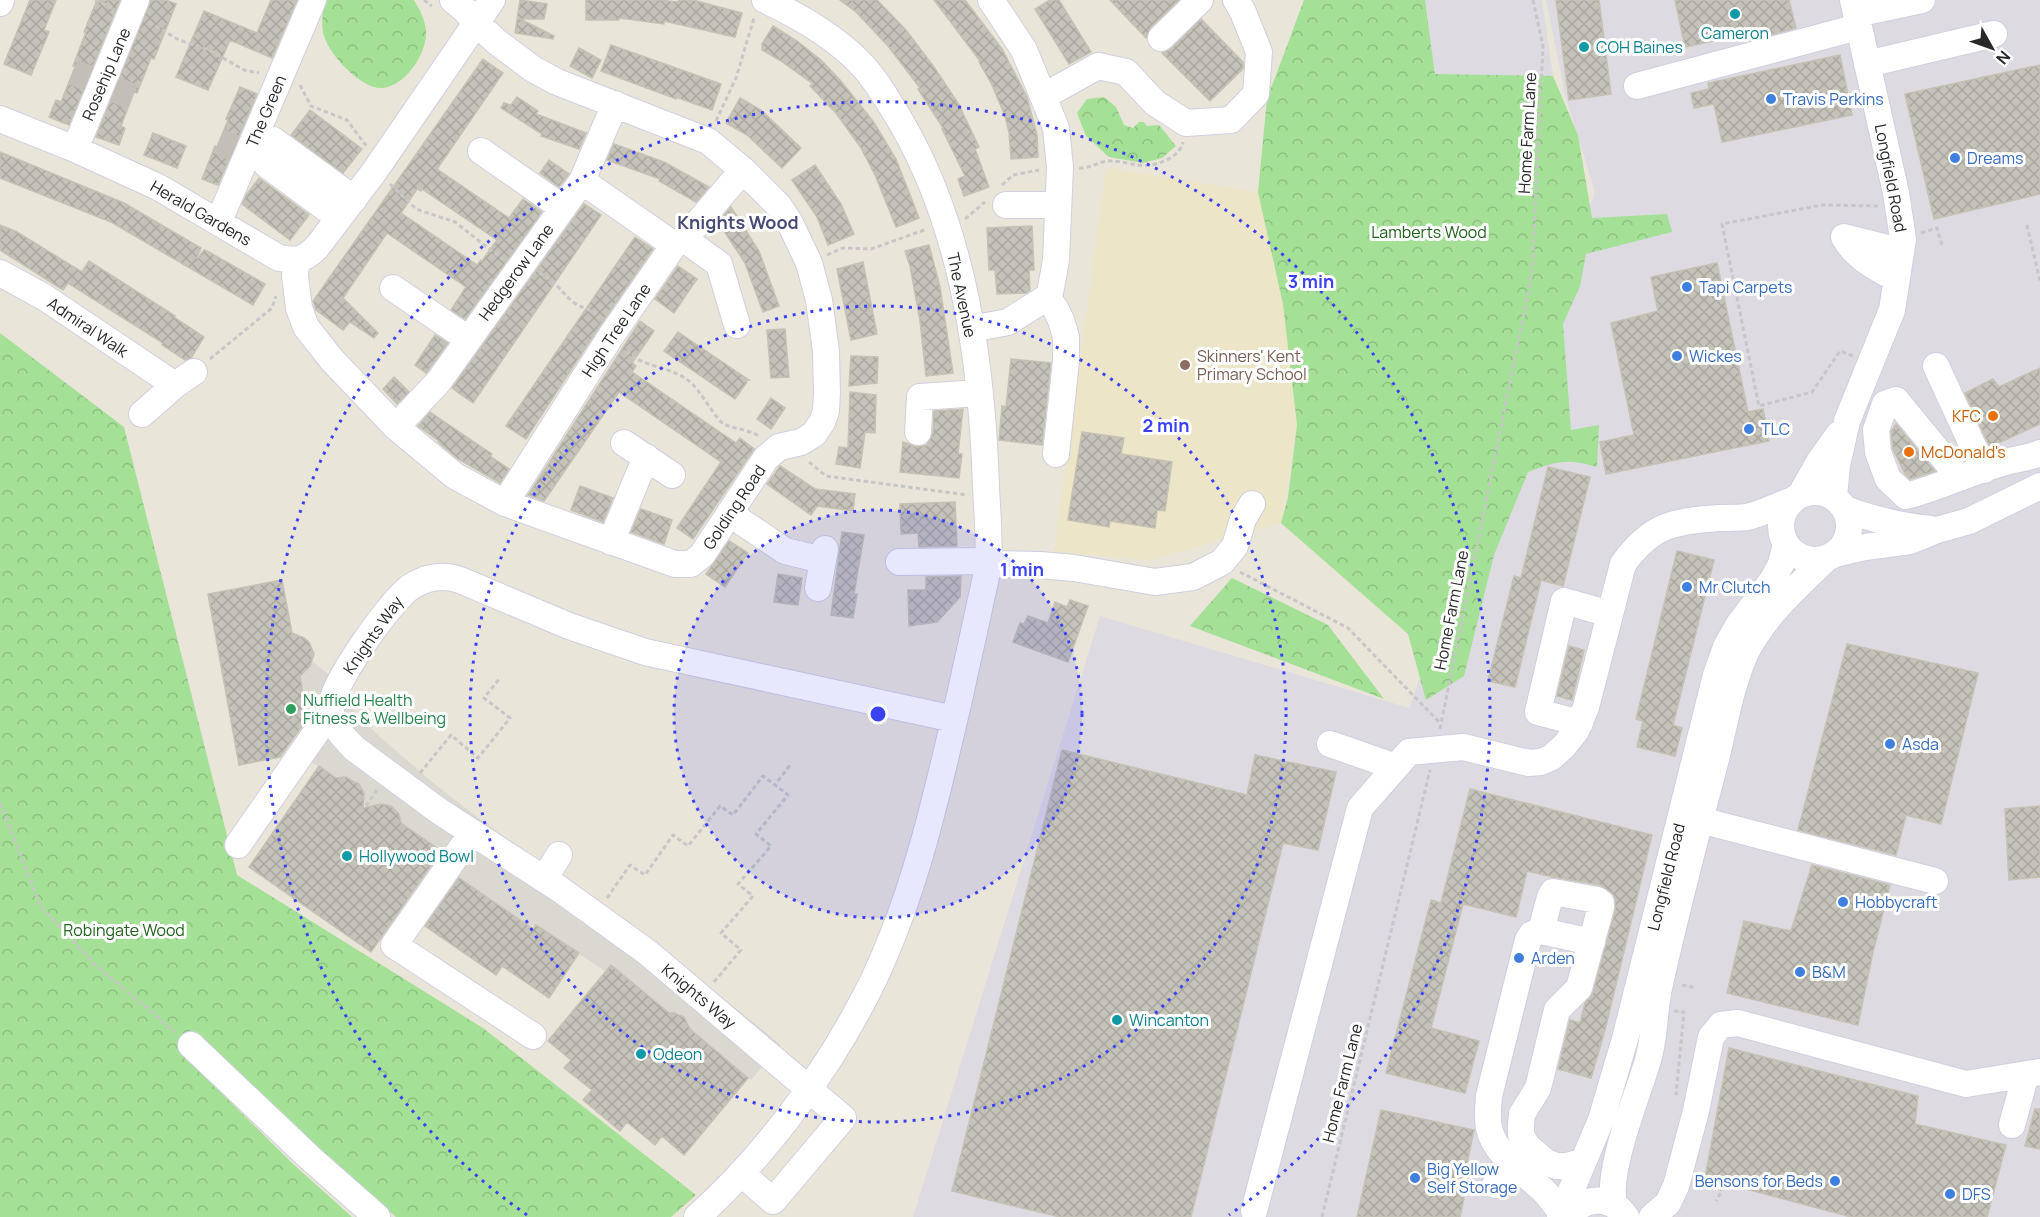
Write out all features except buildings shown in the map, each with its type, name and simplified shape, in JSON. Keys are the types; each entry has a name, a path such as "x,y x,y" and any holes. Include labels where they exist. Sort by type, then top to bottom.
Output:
{"street":[{"name":"The Green","path":"219,221 242,151 281,76 313,0"},
{"path":"453,0 477,24"},
{"path":"295,268 318,247 373,174 492,0"},
{"path":"971,329 1008,322 1046,298 1050,293 1054,278 1059,205 1060,167 1056,128 1024,50 992,0"},
{"path":"1161,38 1200,0"},
{"path":"1044,96 1098,66 1126,72 1155,102 1186,123 1231,120 1256,94 1259,52 1236,0"},
{"path":"1637,86 1856,13 1922,0"},
{"name":"Rosehip Lane","path":"75,148 133,8"},
{"name":"The Avenue","path":"759,10 835,41 862,65 887,99 925,168 957,262 971,329 979,393 988,563 954,720"},
{"name":"Longfield Road","path":"1840,503 1837,465 1847,421 1892,310 1901,245 1896,193 1856,13"},
{"name":"Golding Road","path":"295,268 298,308 306,327 332,360 396,427 455,477 505,502 675,564 691,564 702,555 766,458 785,446 801,442 814,434 826,411 826,352 819,300 809,262 779,206 743,170 708,141 557,82 533,69 477,24"},
{"path":"1867,64 1994,34"},
{"name":"Hedgerow Lane","path":"396,427 439,381 582,181 615,104"},
{"name":"Herald Gardens","path":"0,119 75,148 158,187 295,268"},
{"path":"481,151 563,208"},
{"name":"High Tree Lane","path":"505,502 611,336 679,242 743,170"},
{"path":"582,181 679,242 719,264 738,325"},
{"path":"1006,205 1059,205"},
{"path":"1897,279 1877,269 1856,254 1844,237 1901,245"},
{"name":"Admiral Walk","path":"0,273 184,379"},
{"path":"393,288 468,339"},
{"path":"1046,298 1055,308 1066,337 1066,361 1056,454"},
{"path":"1936,366 1984,470"},
{"path":"142,414 184,379"},
{"path":"918,432 920,397 979,393"},
{"name":"Longfield Road","path":"1796,498 1847,421"},
{"path":"624,443 672,475"},
{"path":"1960,478 2000,463 2033,457 2040,453"},
{"path":"611,542 646,457"},
{"path":"1748,517 1784,540 1793,553 1815,560 1865,547 1910,541 1969,520 2040,486"},
{"path":"1330,744 1403,759 1435,750 1463,747 1529,763 1541,762 1552,757 1576,731 1586,707 1623,564 1647,536 1665,526 1687,520 1748,517 1812,491 1824,492 1872,519 1901,526 1937,530"},
{"path":"1784,540 1781,517 1796,498"},
{"path":"1831,556 1847,538 1849,529 1849,518 1840,503"},
{"path":"899,562 1040,564 1155,582 1193,577 1222,562 1235,546 1243,519 1252,504"},
{"path":"730,513 785,551 824,554 818,588"},
{"name":"Longfield Road","path":"1563,1215 1582,1162 1601,1120 1625,1039 1716,675 1726,647 1739,624 1773,579 1781,564 1784,540"},
{"name":"Longfield Road","path":"1620,1210 1611,1194 1617,1157 1649,1056 1659,990 1737,679 1747,651 1759,630 1781,603 1831,556"},
{"name":"Knights Way","path":"741,1173 773,1201 843,1118 647,952 544,879 439,811 400,772 356,749 343,737 335,724 331,711 331,704 339,683 396,600 409,587 424,579 448,576 569,626 645,652 954,720"},
{"path":"1580,723 1538,712 1564,601 1610,614"},
{"path":"238,845 331,711"},
{"path":"696,1217 741,1173 809,1088 837,1046 874,980 897,926 925,839 954,720"},
{"path":"1254,1211 1360,808 1403,759"},
{"path":"1700,820 1935,881"},
{"path":"472,833 394,945 533,1036"},
{"path":"544,879 559,855"},
{"path":"1541,931 1553,892 1597,900 1601,903 1579,988 1557,1010 1538,1088 1522,1114 1520,1154 1543,1190 1563,1215"},
{"path":"1582,1162 1556,1166 1495,1143 1490,1130 1488,1114 1489,1096 1526,946 1532,934 1541,931 1592,942"},
{"path":"1652,1217 1668,1203 1676,1186 1696,1111 1711,1037 1721,1025 1738,1023 1966,1084 2033,1073"},
{"path":"191,1045 309,1157 377,1217"},
{"path":"2012,1125 2033,1073"},
{"path":"1495,1185 1520,1154"},
{"name":"Longfield Road","path":"1563,1215 1580,1205 1596,1200 1620,1210"}],"path":[{"path":"95,0 133,8 151,23 179,40 209,50 244,70 281,76 299,84 311,106 346,120 369,151 362,164 416,209 455,222 498,258 549,277 575,303 594,311 611,336 635,360 669,369 690,382 723,424 749,430 785,446 825,476 986,498"},
{"name":"Home Farm Lane","path":"1322,1217 1441,724 1532,273 1543,46 1533,0"},
{"path":"708,141 736,78 759,10"},
{"path":"1087,169 1108,160 1148,166 1172,158 1183,146 1186,123"},
{"path":"1871,363 1840,351 1812,392 1759,406 1722,224 1822,205 1867,207 1887,205"},
{"path":"2028,225 2040,281"},
{"path":"1901,245 1937,228 1942,245"},
{"path":"809,262 843,248 871,249 885,243"},
{"path":"184,379 272,308 280,285 295,268"},
{"path":"1222,562 1348,627 1463,747"},
{"path":"366,806 400,772 418,776 451,735 478,758 510,718 484,698 500,678"},
{"path":"775,785 790,765"},
{"path":"596,915 630,865 645,875 673,835 687,846 720,806 733,814 763,776 788,795 756,834 771,846 738,884 753,896 721,933 741,950 701,997"},
{"path":"0,803 41,907 97,966 191,1045"},
{"path":"1680,984 1696,988"}],"shaded area":[{"path":"1425,0 1542,0 1553,76 1435,74"},
{"path":"1546,0 2040,0 2040,1217 913,1217 1100,616 1409,708 1595,192 1565,94"},
{"name":"Skinners' Kent Primary School","path":"1106,168 1258,192 1283,304 1297,425 1281,523 1151,560 1054,552"},
{"path":"312,661 350,692 344,700 380,737 437,786 485,823 633,925 781,1045 751,1080 690,1031 684,1017 667,1013 611,965 605,971 536,925 529,926 434,862 441,851 401,823 399,814 391,806 381,804 369,808 363,803 362,789 355,780 346,777 336,778 293,750 309,728 299,673 310,666"}],"green space":[{"path":"326,0 414,0 424,22 426,39 419,57 407,75 392,86 374,87 346,68 331,49 323,32 322,23"},
{"name":"Lamberts Wood","path":"1304,0 1425,0 1435,74 1553,76 1578,135 1592,218 1667,214 1672,232 1586,254 1580,286 1563,324 1571,430 1599,425 1597,467 1578,462 1562,462 1528,472 1494,555 1464,676 1426,700 1408,634 1281,523 1288,497 1297,425 1283,304 1258,192 1267,99"},
{"path":"1104,97 1116,107 1124,125 1133,128 1139,122 1144,122 1147,126 1159,125 1176,146 1162,158 1143,163 1109,157 1086,136 1077,113 1087,99"},
{"name":"Robingate Wood","path":"0,333 124,427 237,875 483,1028 696,1195 671,1217 396,1217 291,1124 197,1032 180,1052 293,1164 352,1217 0,1217"},
{"path":"1232,578 1328,625 1384,699 1190,626"}],"tunnel":[{"path":"73,72 90,79"},
{"path":"116,90 132,97"},
{"path":"219,141 235,149"}],"place":[{"name":"Cameron","path":"1735,14"},
{"name":"COH Baines","path":"1584,47"},
{"name":"Travis Perkins","path":"1771,99"},
{"name":"Dreams","path":"1955,158"},
{"name":"Tapi Carpets","path":"1687,287"},
{"name":"Wickes","path":"1677,356"},
{"name":"Skinners' Kent Primary School","path":"1185,365"},
{"name":"KFC","path":"1993,416"},
{"name":"TLC","path":"1749,429"},
{"name":"McDonald's","path":"1909,452"},
{"name":"Mr Clutch","path":"1687,587"},
{"name":"Nuffield Health Fitness & Wellbeing","path":"291,709"},
{"name":"Asda","path":"1890,744"},
{"name":"Hollywood Bowl","path":"347,856"},
{"name":"Hobbycraft","path":"1843,902"},
{"name":"Arden","path":"1519,958"},
{"name":"B&M","path":"1800,972"},
{"name":"Wincanton","path":"1117,1020"},
{"name":"Odeon","path":"641,1054"},
{"name":"Big Yellow Self Storage","path":"1415,1178"},
{"name":"Bensons for Beds","path":"1835,1181"},
{"name":"DFS","path":"1950,1194"}],"district":[{"name":"Knights Wood","path":"738,222"}]}
